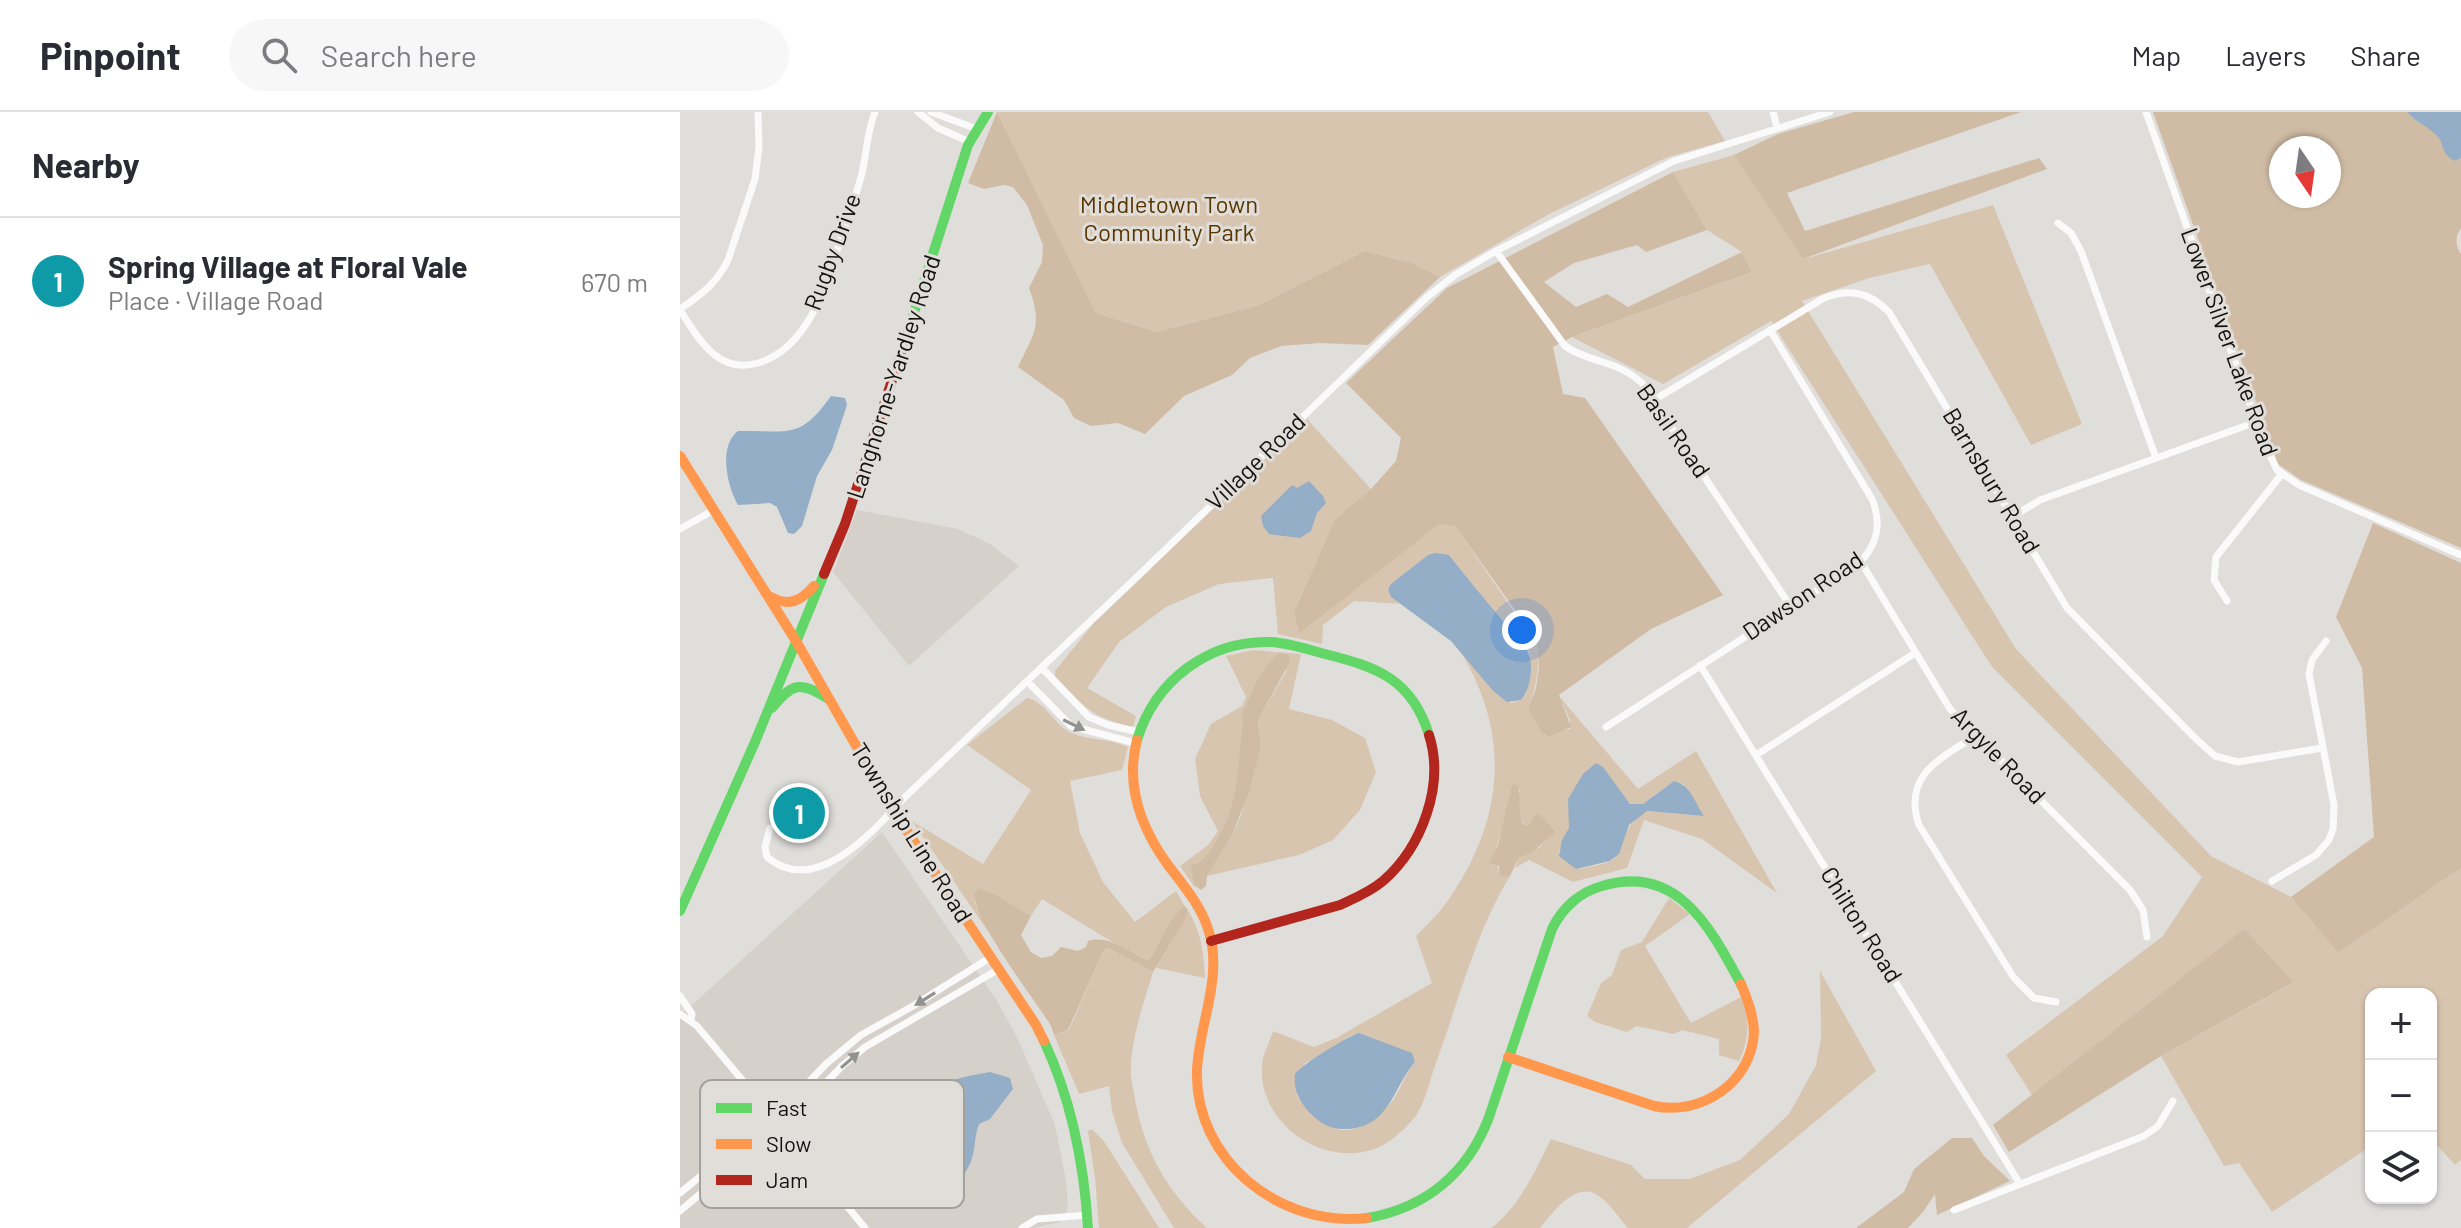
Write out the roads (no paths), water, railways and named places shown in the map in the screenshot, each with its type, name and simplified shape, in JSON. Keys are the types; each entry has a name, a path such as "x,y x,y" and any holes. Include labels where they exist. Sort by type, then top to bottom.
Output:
{"street":[{"path":"680,309 708,290 728,260 755,179 759,147 758,112"},
{"name":"Rugby Drive","path":"680,309 711,353 736,365 770,358 797,335 813,314 828,276 861,176 867,133 875,112"},
{"path":"918,112 938,128 970,142"},
{"path":"931,112 977,129"},
{"name":"Langhorne-Yardley Road","path":"680,911 764,719 860,481 970,142 988,112"},
{"path":"1773,112 1777,127"},
{"name":"Village Road","path":"770,828 765,847 767,857 784,869 815,869 835,860 893,810 1427,297 1455,275 1674,161 1830,112"},
{"name":"Lower Silver Lake Road","path":"2146,112 2273,465 2281,475 2299,485 2461,555"},
{"path":"2058,223 2071,233 2081,251 2156,458"},
{"name":"Basil Road","path":"1496,251 1565,346 1575,353 1623,368 1642,383 1791,607"},
{"name":"Barnsbury Road","path":"1654,400 1837,293 1864,294 1889,312 2071,613 2208,750 2227,761 2247,762 2322,748"},
{"name":"Dawson Road","path":"1606,727 1861,562 1876,539 1876,510 1770,330"},
{"path":"2012,517 2040,500 2256,422"},
{"name":"Township Line Road","path":"680,456 796,641 893,810 1036,1025 1063,1083 1078,1134 1088,1228"},
{"path":"2227,601 2214,580 2216,557 2281,475"},
{"path":"680,529 714,510"},
{"name":"Argyle Road","path":"1861,562 1950,709 2130,890 2143,910 2147,937"},
{"path":"766,594 782,604 794,603 807,596 824,572"},
{"path":"2272,881 2316,855 2332,833 2335,811 2309,674 2312,660 2326,641"},
{"path":"1211,941 1354,900 1377,886 1399,865 1416,841 1434,789 1435,758 1429,731 1420,710 1406,691 1388,675 1370,666 1285,643 1235,646 1189,666 1173,677 1158,696 1137,738 1132,773 1140,817 1156,847 1200,910 1211,941 1214,964 1212,995 1197,1064 1203,1113 1215,1143 1234,1169 1263,1195 1296,1211 1331,1219 1358,1219 1385,1215 1425,1198 1447,1183 1475,1149 1484,1130 1508,1057 1559,915 1584,894 1599,886 1622,881 1644,881 1664,887 1682,898 1695,912 1745,989 1754,1023 1753,1043 1747,1062 1723,1092 1694,1105 1678,1108 1652,1105 1508,1057"},
{"path":"1756,755 1915,653"},
{"name":"Chilton Road","path":"1700,665 2020,1184"},
{"path":"1042,668 1089,717 1137,738"},
{"path":"1028,682 1071,726 1137,738"},
{"path":"764,719 782,695 794,686 810,687 829,700"},
{"path":"1977,735 1937,761 1922,776 1915,795 1916,815 1919,825 2014,978 2034,998 2056,1002"},
{"path":"811,1080 861,1035 991,957"},
{"path":"829,1080 865,1047 999,969"},
{"path":"680,996 692,1014 691,1021"},
{"path":"680,1014 691,1021 742,1080"},
{"path":"1954,1210 2144,1136 2158,1126 2173,1101"},
{"path":"680,1193 700,1177"},
{"path":"680,1211 700,1194"},
{"path":"848,1208 865,1228"},
{"path":"1022,1228 1037,1219 1088,1215"}],"water":[{"path":"2407,112 2461,112 2461,158 2455,161 2450,158 2438,137"},
{"path":"831,396 845,398 847,405 832,450 817,476 802,526 794,534 788,533 777,507 770,503 738,505 726,466 728,446 738,431 781,431 801,427"},
{"path":"1309,481 1326,503 1317,513 1311,531 1300,538 1269,534 1261,516 1292,485 1297,488"},
{"path":"1428,555 1449,555 1525,646 1531,671 1521,700 1507,702 1493,691 1451,641 1391,597 1388,589 1391,584"},
{"path":"1596,763 1603,767 1630,804 1643,804 1674,781 1689,791 1704,816 1647,811 1629,825 1619,854 1610,861 1576,869 1559,856 1562,840 1569,828 1568,799 1583,774"},
{"path":"1359,1033 1412,1053 1415,1062 1389,1104 1374,1121 1349,1129 1332,1128 1319,1121 1303,1105 1296,1090 1295,1074 1325,1051"},
{"path":"990,1072 1010,1078 1013,1089 990,1119 979,1124 973,1156 964,1174 964,1080 954,1080"}],"place":[{"name":"Spring Village at Floral Vale","path":"799,813"}],"park label":[{"name":"Middletown Town Community Park","path":"1169,219"}]}
